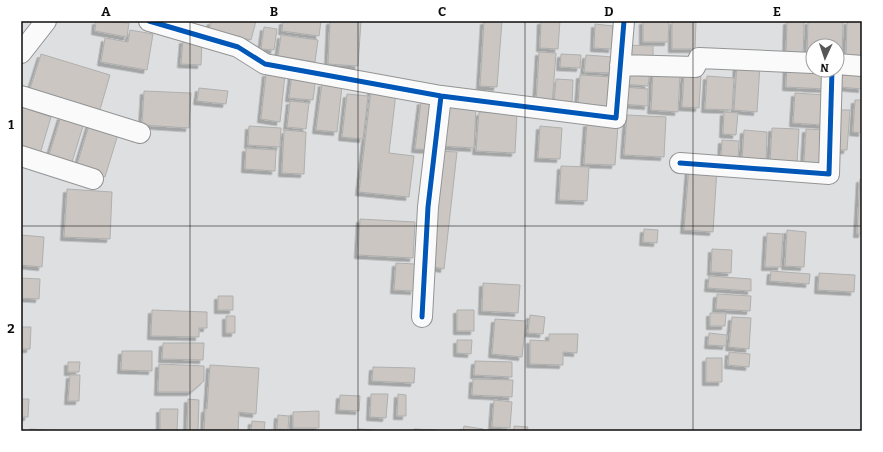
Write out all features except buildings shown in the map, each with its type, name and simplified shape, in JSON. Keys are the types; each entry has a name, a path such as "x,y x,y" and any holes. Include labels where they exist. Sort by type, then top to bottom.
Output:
{"street":[{"path":"21,53 46,21"},
{"path":"149,21 238,47 265,64 440,96 616,118 624,21"},
{"path":"620,65 695,67 699,58 805,63"},
{"path":"845,65 862,66"},
{"path":"680,163 829,174 832,78"},
{"path":"21,96 140,133"},
{"path":"422,317 428,207 440,96"},
{"path":"21,156 93,179"}],"cycle path":[{"path":"149,21 238,47 265,64 441,96 616,118 624,21"},
{"path":"680,163 829,174 832,78"},
{"path":"422,317 428,207 441,96"}]}
